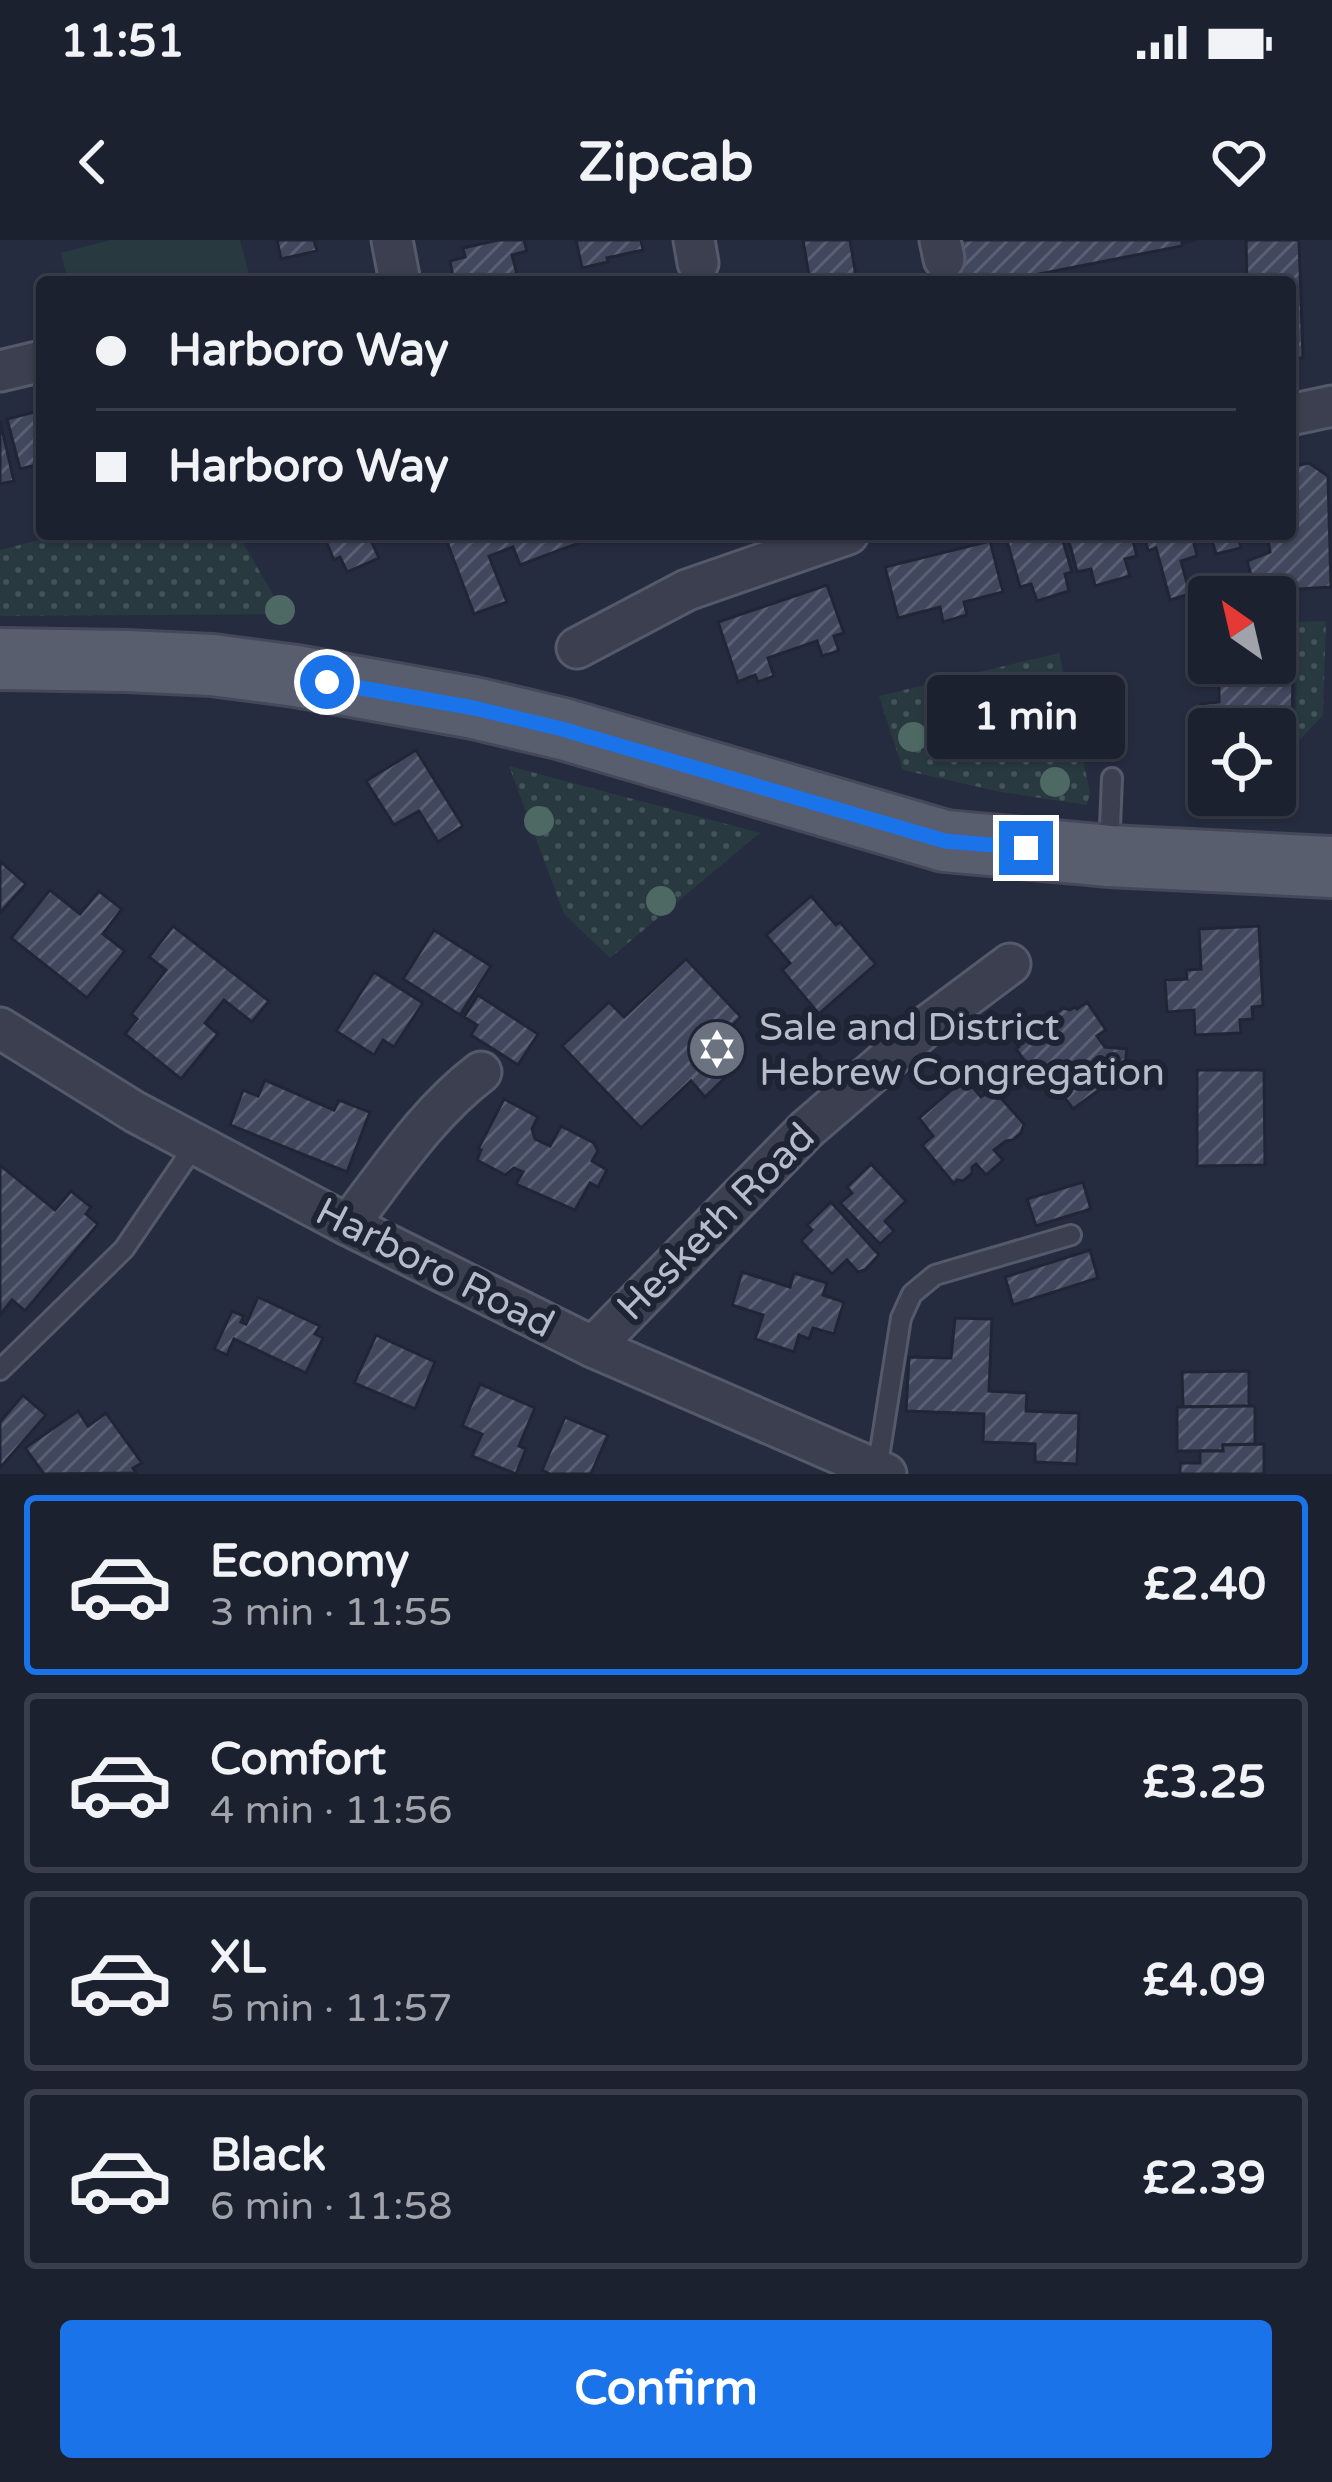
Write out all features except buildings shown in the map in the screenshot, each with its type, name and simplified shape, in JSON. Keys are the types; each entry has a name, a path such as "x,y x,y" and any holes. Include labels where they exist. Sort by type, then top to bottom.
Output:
{"main road":[{"path":"0,659 212,665 474,708 562,729 945,841 1109,856 1332,867"}],"street":[{"path":"392,240 399,276"},
{"path":"0,371 36,362"},
{"path":"1296,414 1332,406"},
{"path":"577,648 687,590 831,540"},
{"name":"Hesketh Road","path":"593,1347 807,1129 923,1029 1010,964"},
{"name":"Harboro Road","path":"7,1045 348,1225 593,1347 882,1472"},
{"path":"348,1225 435,1114 481,1072"}],"lane":[{"path":"1109,856 1112,778"},
{"path":"0,1370 124,1249 195,1145"},
{"path":"882,1472 896,1338 912,1294 934,1276 1071,1235"}],"shaded area":[{"path":"110,240 240,240 249,276 67,276 61,253"},
{"path":"39,540 241,540 284,614 0,616 0,550"},
{"path":"1326,621 1323,715 1296,744 1297,622"},
{"path":"1059,653 1090,792 1087,805 903,770 879,696"},
{"path":"509,766 760,833 610,958 564,914"}],"place":[{"name":"Sale and District Hebrew Congregation","path":"717,1049"}],"route":[{"path":"327,682 562,729 945,841 1026,848"}]}
